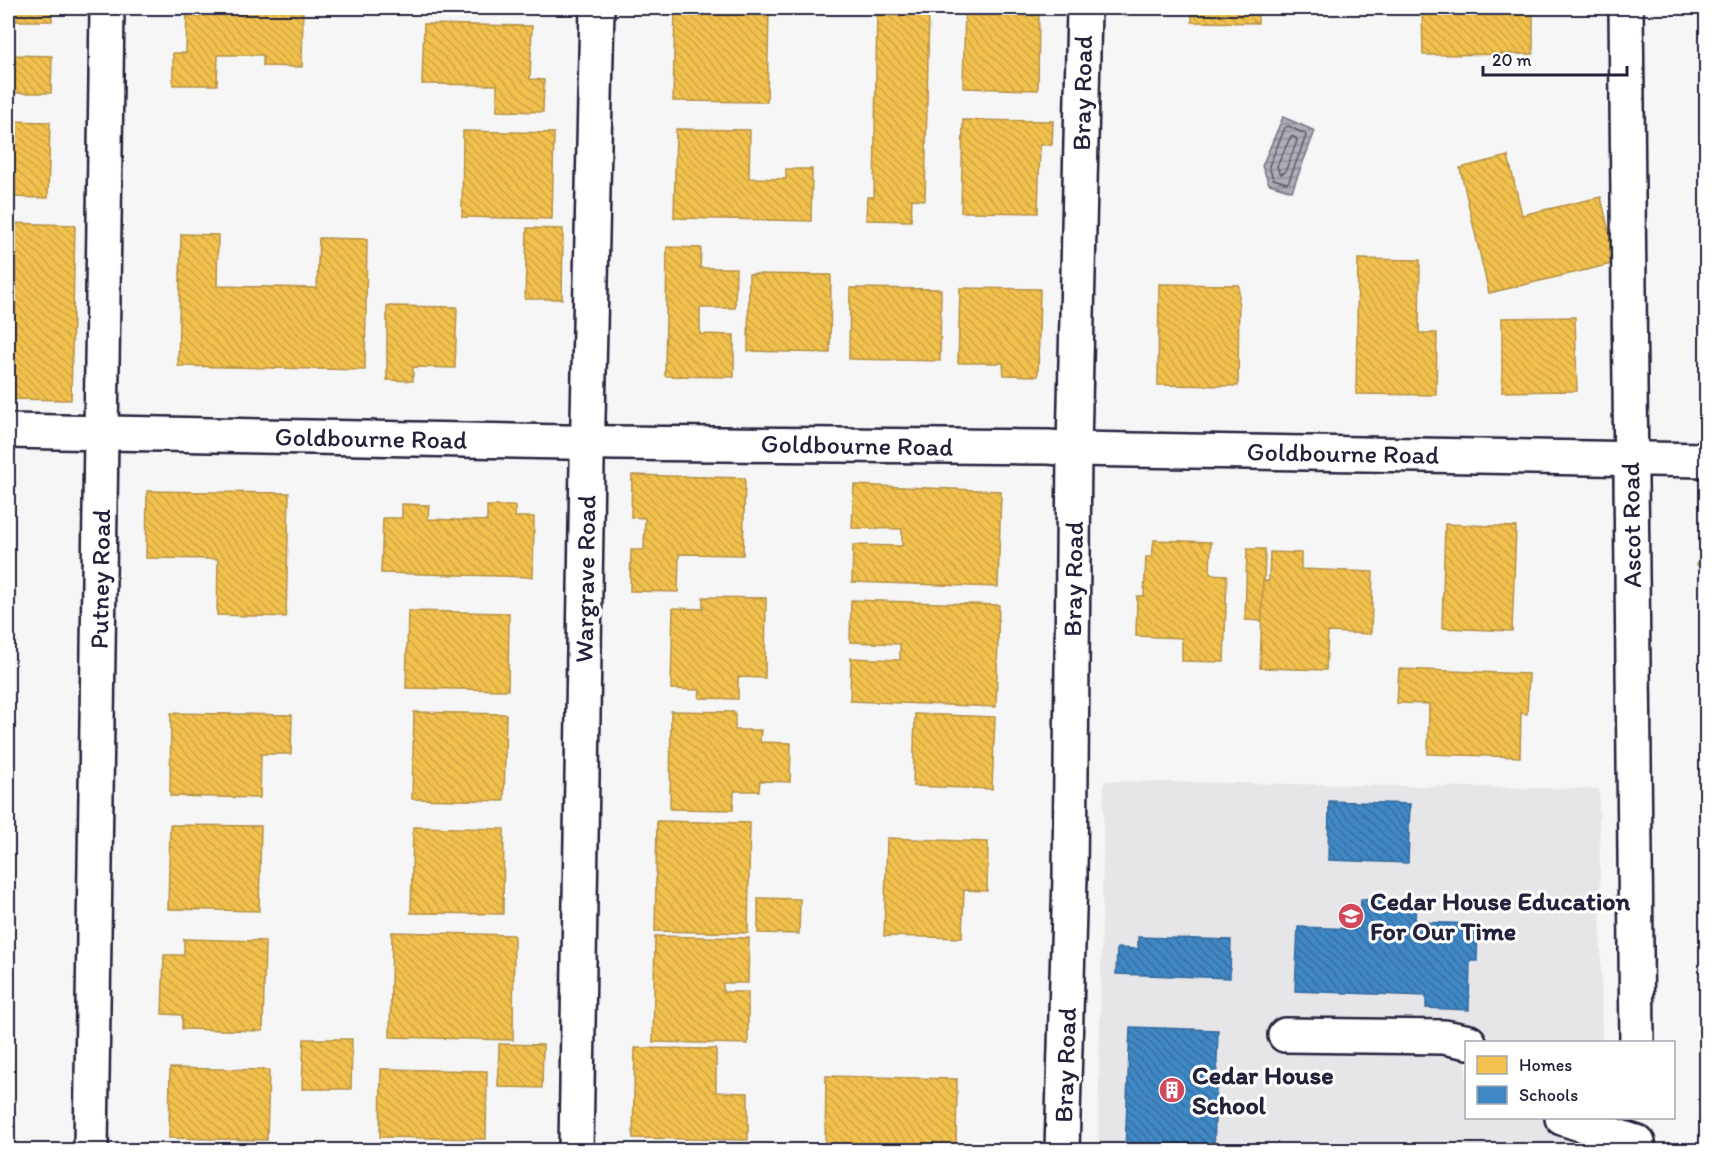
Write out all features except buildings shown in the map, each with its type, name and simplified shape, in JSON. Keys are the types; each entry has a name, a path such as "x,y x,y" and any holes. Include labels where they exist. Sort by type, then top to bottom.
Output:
{"street":[{"name":"Putney Road","path":"91,1150 107,8"},
{"name":"Wargrave Road","path":"576,1150 587,442 597,8"},
{"name":"Bray Road","path":"1062,1150 1070,877 1074,449 1084,8"},
{"name":"Ascot Road","path":"1626,8 1637,1041"},
{"name":"Goldbourne Road","path":"8,430 1707,460"},
{"path":"1285,1035 1444,1037 1465,1041"},
{"path":"1566,1119 1638,1137"}],"shaded area":[{"name":"Cedar House Education For Our Time","path":"1104,781 1599,789 1602,1041 1465,1041 1465,1119 1602,1119 1603,1150 1098,1150"}],"water":[{"path":"1283,117 1315,131 1292,191 1269,184 1262,166"}],"place":[{"name":"Cedar House Education For Our Time","path":"1351,916"},
{"name":"Cedar House School","path":"1172,1090"}]}
